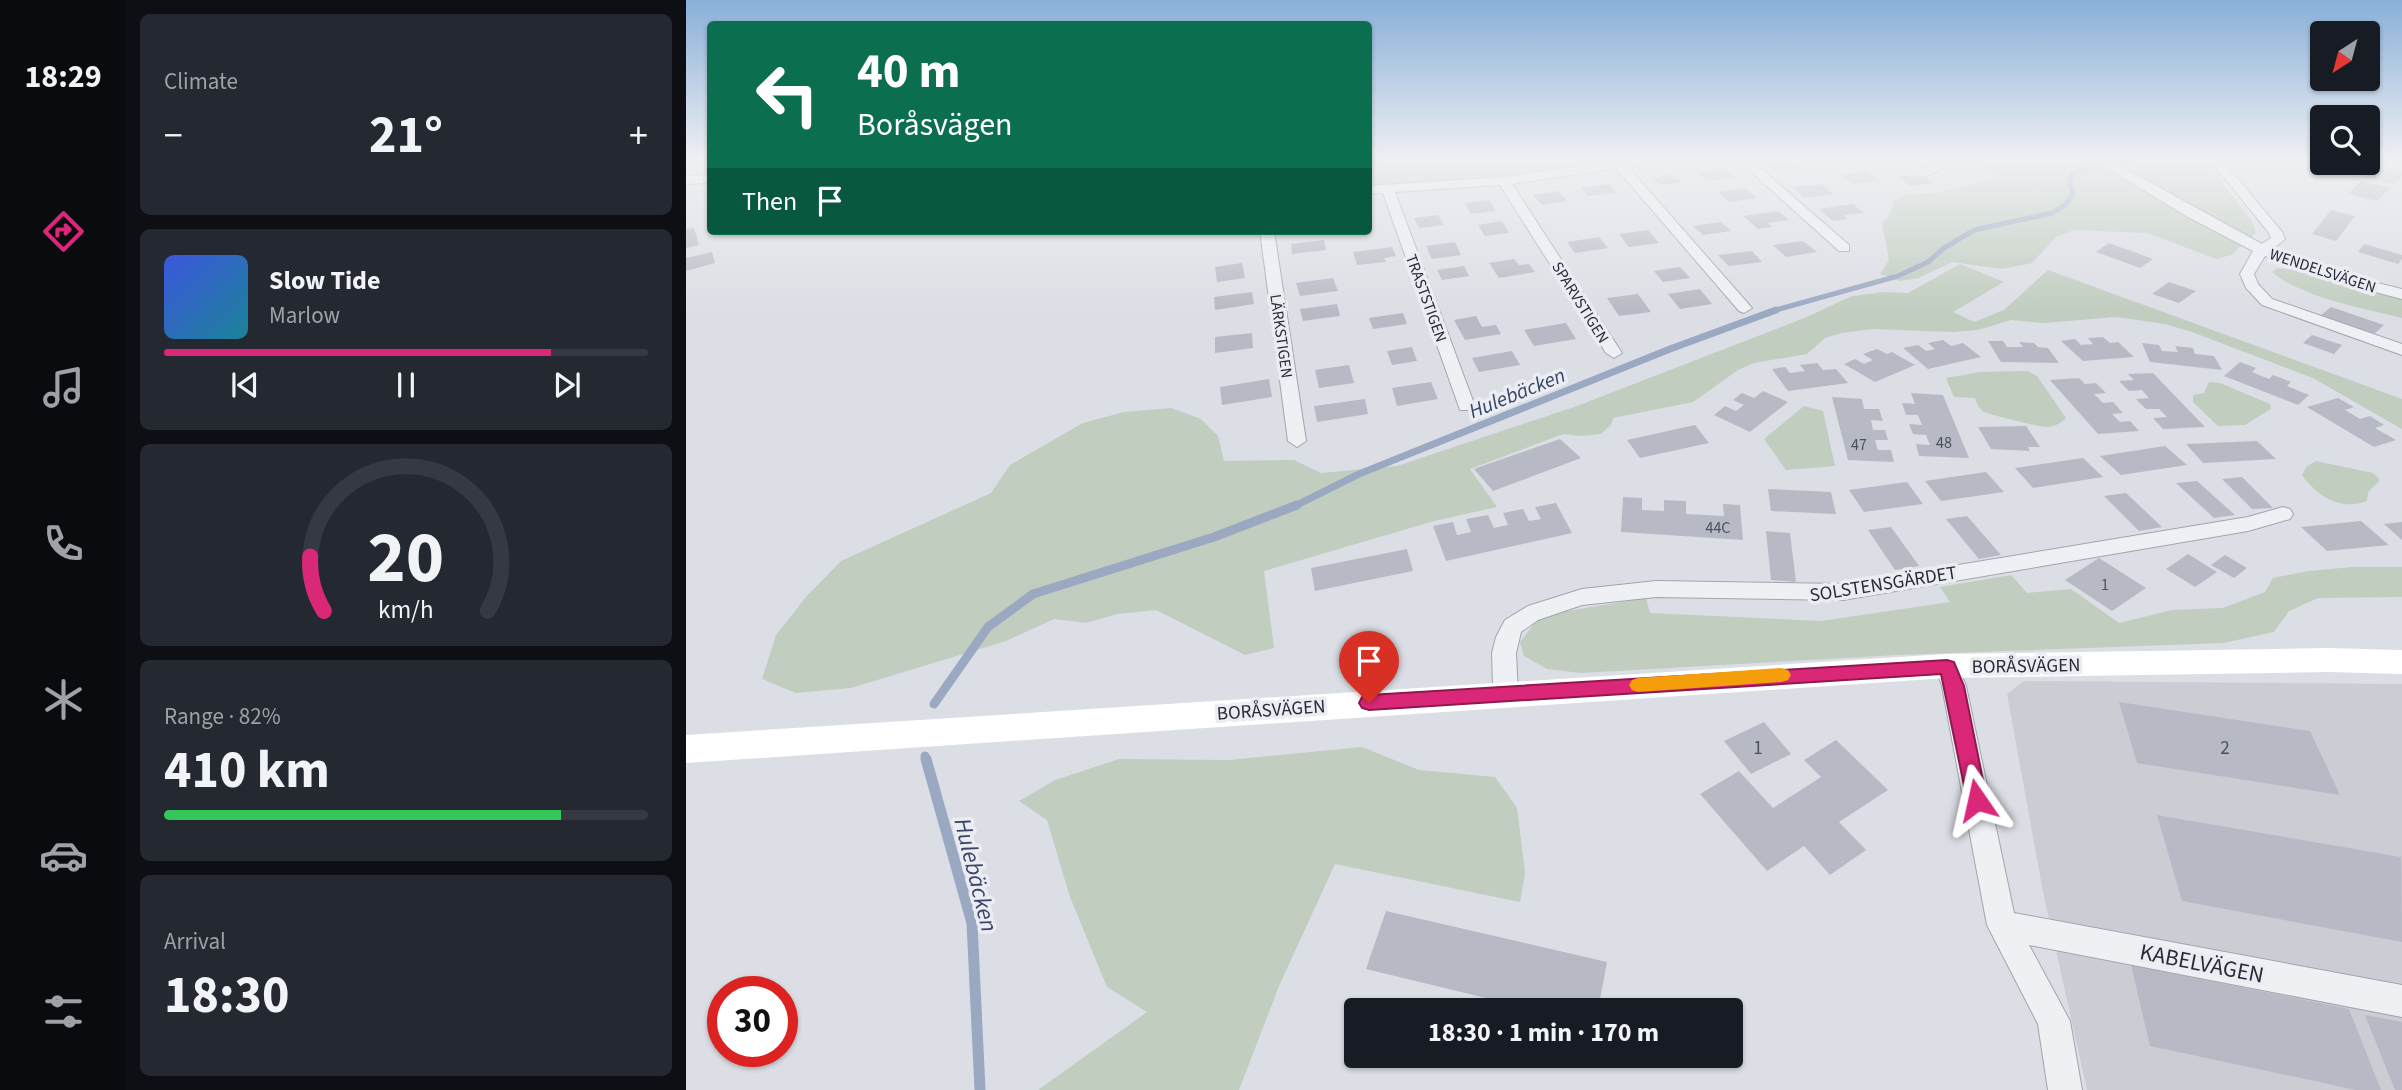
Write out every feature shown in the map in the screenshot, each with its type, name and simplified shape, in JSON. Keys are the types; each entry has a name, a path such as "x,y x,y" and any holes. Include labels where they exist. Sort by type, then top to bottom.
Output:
{"street":[{"name":"TRASTSTIGEN","path":"1396,211 1466,406"},
{"name":"SPARVSTIGEN","path":"1523,211 1614,353"},
{"path":"1659,211 1744,309"},
{"path":"1802,211 1844,248"},
{"name":"WENDELSVÄGEN","path":"2191,211 2262,250 2313,271 2402,294"},
{"path":"2258,211 2276,232 2278,239 2262,250 2247,274 2251,285 2267,302 2402,350"},
{"name":"LÄRKSTIGEN","path":"1268,235 1297,441"},
{"name":"SOLSTENSGÄRDET","path":"1506,694 1503,675 1510,629 1519,620 1575,597 1656,588 1799,595 1843,592 2248,524 2283,514"},
{"name":"BORÅSVÄGEN","path":"686,749 1947,667 2328,660 2402,662"},
{"path":"1947,667 1954,686 2002,925 2054,1021 2065,1090"},
{"name":"KABELVÄGEN","path":"2002,925 2402,1001"}],"shaded area":[{"path":"2024,681 2402,684 2402,1090 2087,1090 2043,892 2007,694"}],"green space":[{"path":"1891,211 2244,211 2256,233 2231,255 2216,259 2147,233 2074,230 2056,237 2032,263 2001,269 1952,262 1919,278 1900,281 1880,274 1889,260 1882,223"},
{"path":"1960,264 2004,282 1953,312 1974,322 2004,310 2048,270 2402,399 2402,429 2313,378 2165,324 2116,317 2043,323 2011,320 1978,330 1953,332 1873,329 1841,333 1825,338 1807,354 1754,363 1738,370 1693,402 1613,418 1611,425 1601,434 1563,434 1470,469 1497,507 1434,521 1264,571 1274,648 1245,655 1156,610 1117,614 1086,623 1054,619 1006,641 851,688 796,693 762,679 776,635 806,597 841,561 991,493 1010,465 1083,423 1124,412 1171,408 1201,419 1218,436 1224,461 1294,460 1321,473 1397,466 1577,406 1807,317 1852,296 1884,292 1908,293"},
{"path":"2277,268 2306,271 2402,298 2402,318 2299,289 2272,272"},
{"path":"2027,371 2037,376 2066,418 2045,427 1984,412 1975,398 1954,397 1946,378 1980,372"},
{"path":"2209,382 2220,383 2270,404 2271,409 2245,425 2218,426 2193,402 2193,395 2204,393"},
{"path":"1804,406 1823,411 1835,466 1786,470 1764,439"},
{"path":"2316,461 2373,473 2380,480 2368,492 2367,501 2357,504 2339,503 2315,490 2302,475 2307,466"},
{"path":"2352,567 2402,567 2402,597 2318,598 2289,611 2274,632 2223,643 1898,655 1581,673 1547,669 1524,656 1520,642 1536,621 1555,613 1646,598 1650,613 1821,621 1950,602 1940,587 2011,575 2027,593 2071,589 2119,623 2172,610 2223,608 2265,592 2273,578 2308,571"},
{"path":"1362,747 1419,770 1495,777 1517,808 1525,873 1520,902 1335,864 1279,986 1239,1090 1038,1090 1147,1012 1107,987 1070,897 1047,820 1019,801 1055,780 1119,759 1229,760"}],"building":[{"path":"1469,211 1496,211 1471,214"},
{"path":"1778,211 1789,220 1768,223 1772,227 1758,229 1743,216"},
{"path":"1821,211 1864,213 1844,215 1848,219 1833,221"},
{"path":"2330,211 2355,216 2336,241 2312,234"},
{"path":"1438,215 1444,225 1419,228 1414,218"},
{"path":"1502,221 1509,233 1485,236 1478,225"},
{"path":"1721,222 1731,231 1703,235 1693,226"},
{"path":"694,228 699,245 686,248 686,229"},
{"path":"1648,230 1659,243 1629,247 1619,234"},
{"path":"1599,237 1608,248 1575,253 1567,242"},
{"path":"1324,240 1326,250 1292,254 1291,244"},
{"path":"1803,241 1817,252 1786,257 1773,245"},
{"path":"1455,242 1461,255 1432,259 1426,246"},
{"path":"2109,243 2153,259 2140,268 2096,252"},
{"path":"2364,244 2402,255 2402,259 2398,264 2358,252"},
{"path":"1392,247 1396,256 1384,258 1386,262 1357,265 1353,252"},
{"path":"1752,251 1762,262 1729,266 1718,255"},
{"path":"712,252 715,263 686,271 686,258"},
{"path":"1514,259 1519,265 1529,264 1535,272 1499,278 1489,263"},
{"path":"1242,263 1245,278 1217,282 1215,267"},
{"path":"1464,266 1469,276 1442,280 1437,270"},
{"path":"1680,267 1690,278 1663,282 1654,271"},
{"path":"1333,278 1338,291 1300,296 1296,283"},
{"path":"2169,282 2196,291 2179,303 2152,294"},
{"path":"1700,289 1712,304 1680,309 1668,294"},
{"path":"1252,292 1254,304 1215,310 1214,297"},
{"path":"1638,294 1651,312 1619,316 1607,298"},
{"path":"1337,304 1340,316 1303,321 1300,309"},
{"path":"2331,307 2384,325 2374,334 2321,315"},
{"path":"1403,313 1407,324 1373,329 1369,318"},
{"path":"1476,316 1482,327 1496,325 1501,334 1465,340 1454,320"},
{"path":"1566,323 1576,339 1534,346 1524,330"},
{"path":"1252,333 1253,348 1215,353 1215,337"},
{"path":"2312,335 2342,345 2334,354 2303,343"},
{"path":"2103,337 2110,343 2118,342 2134,357 2083,361 2061,341 2075,339 2081,345 2093,344 2088,338"},
{"path":"1943,340 1951,346 1963,343 1981,357 1928,369 1903,348 1918,345 1926,351 1935,349 1928,343"},
{"path":"1988,341 2003,341 2007,347 2023,347 2019,342 2034,343 2038,347 2048,348 2059,363 2001,362"},
{"path":"2142,343 2159,345 2162,351 2178,352 2175,346 2193,348 2195,354 2214,356 2222,370 2150,362"},
{"path":"1412,347 1417,361 1392,365 1387,351"},
{"path":"1877,349 1887,354 1892,352 1915,365 1875,382 1844,364 1855,359 1864,364 1873,360 1863,354"},
{"path":"1512,351 1520,365 1479,372 1472,358"},
{"path":"2240,362 2256,368 2252,372 2269,379 2273,375 2291,382 2287,386 2309,395 2298,405 2224,376"},
{"path":"1817,363 1823,370 1836,369 1848,383 1788,391 1772,369 1785,367 1790,373 1805,371 1800,365"},
{"path":"1349,365 1354,383 1319,388 1315,370"},
{"path":"2153,373 2205,427 2163,429 2153,418 2167,417 2159,409 2146,409 2136,399 2149,398 2142,390 2129,391 2119,381 2134,380 2128,374"},
{"path":"2079,378 2085,384 2096,383 2106,393 2094,394 2103,403 2113,402 2123,413 2112,414 2120,422 2130,421 2139,431 2098,434 2050,380"},
{"path":"1269,379 1272,397 1222,405 1220,387"},
{"path":"1431,382 1438,399 1397,406 1392,388"},
{"path":"1763,391 1788,402 1750,432 1714,415 1725,406 1736,411 1744,405 1733,400 1742,393 1754,398"},
{"path":"1911,393 1943,395 1969,458 1919,456 1916,444 1930,445 1926,435 1913,434 1909,424 1922,425 1918,415 1906,415 1902,403 1915,404"},
{"path":"1832,397 1862,399 1864,409 1879,409 1883,421 1871,420 1873,430 1885,430 1888,440 1875,440 1878,450 1891,450 1894,462 1848,460"},
{"path":"2338,398 2354,407 2345,410 2360,419 2370,416 2384,425 2375,428 2396,440 2374,447 2307,407"},
{"path":"1365,399 1368,414 1317,422 1314,406"},
{"path":"1695,425 1709,443 1640,458 1627,440"},
{"path":"2026,426 2040,447 2028,447 2030,451 1991,449 1978,427"},
{"path":"1560,439 1581,458 1493,491 1474,469"},
{"path":"2257,441 2276,459 2203,463 2186,444"},
{"path":"2165,446 2187,465 2121,475 2100,456"},
{"path":"2083,458 2103,477 2033,488 2015,468"},
{"path":"1986,472 2004,492 1941,501 1925,481"},
{"path":"2242,477 2273,508 2252,509 2222,479"},
{"path":"2197,481 2235,515 2214,518 2176,483"},
{"path":"1907,482 1923,504 1864,512 1849,490"},
{"path":"1768,489 1831,492 1836,514 1771,511"},
{"path":"2126,493 2162,527 2139,531 2104,496"},
{"path":"1623,497 1642,498 1642,510 1664,511 1664,500 1686,501 1686,514 1724,516 1723,504 1740,505 1743,540 1621,532"},
{"path":"1556,503 1572,533 1446,561 1433,526 1453,522 1457,535 1471,532 1466,519 1488,515 1494,528 1508,525 1503,513 1523,509 1529,521 1541,519 1535,507"},
{"path":"1967,516 2001,555 1979,559 1946,519"},
{"path":"2361,521 2389,545 2327,551 2301,527"},
{"path":"2402,522 2402,540 2384,524"},
{"path":"1891,527 1919,566 1895,570 1868,530"},
{"path":"1766,531 1790,533 1796,582 1771,580"},
{"path":"1407,549 1413,571 1315,591 1311,568"},
{"path":"2188,554 2217,572 2195,587 2166,569"},
{"path":"2225,555 2247,568 2234,578 2211,565"},
{"path":"2099,558 2146,588 2112,611 2065,580"},
{"path":"2119,702 2310,731 2340,795 2137,763"},
{"path":"1764,722 1791,754 1751,774 1724,741"},
{"path":"1836,740 1888,790 1839,822 1866,850 1830,875 1804,846 1767,871 1700,794 1739,771 1773,808 1821,777 1804,760"},
{"path":"2157,815 2401,857 2402,942 2182,901"},
{"path":"1386,911 1607,962 1600,998 1486,998 1366,969"},
{"path":"2131,965 2349,1009 2381,1090 2356,1090 2150,1046"},
{"path":"2365,1015 2402,1022 2402,1090 2395,1090"}],"waterway":[{"name":"Hulebäcken","path":"1772,311 1898,276 1928,262 1944,248 1974,230 2055,211"},
{"name":"Hulebäcken","path":"1297,505 1359,474 1670,349 1776,310"},
{"name":"Hulebäcken","path":"934,704 988,627 1033,594 1214,537 1297,505"},
{"name":"Hulebäcken","path":"1293,507 1297,505"},
{"name":"Hulebäcken","path":"925,756 926,761"},
{"name":"Hulebäcken","path":"926,759 972,923 980,1090"}],"slow traffic":[{"path":"1638,685 1781,675"}],"route":[{"path":"1369,703 1780,675 1947,667 1954,686 1977,800"}]}
